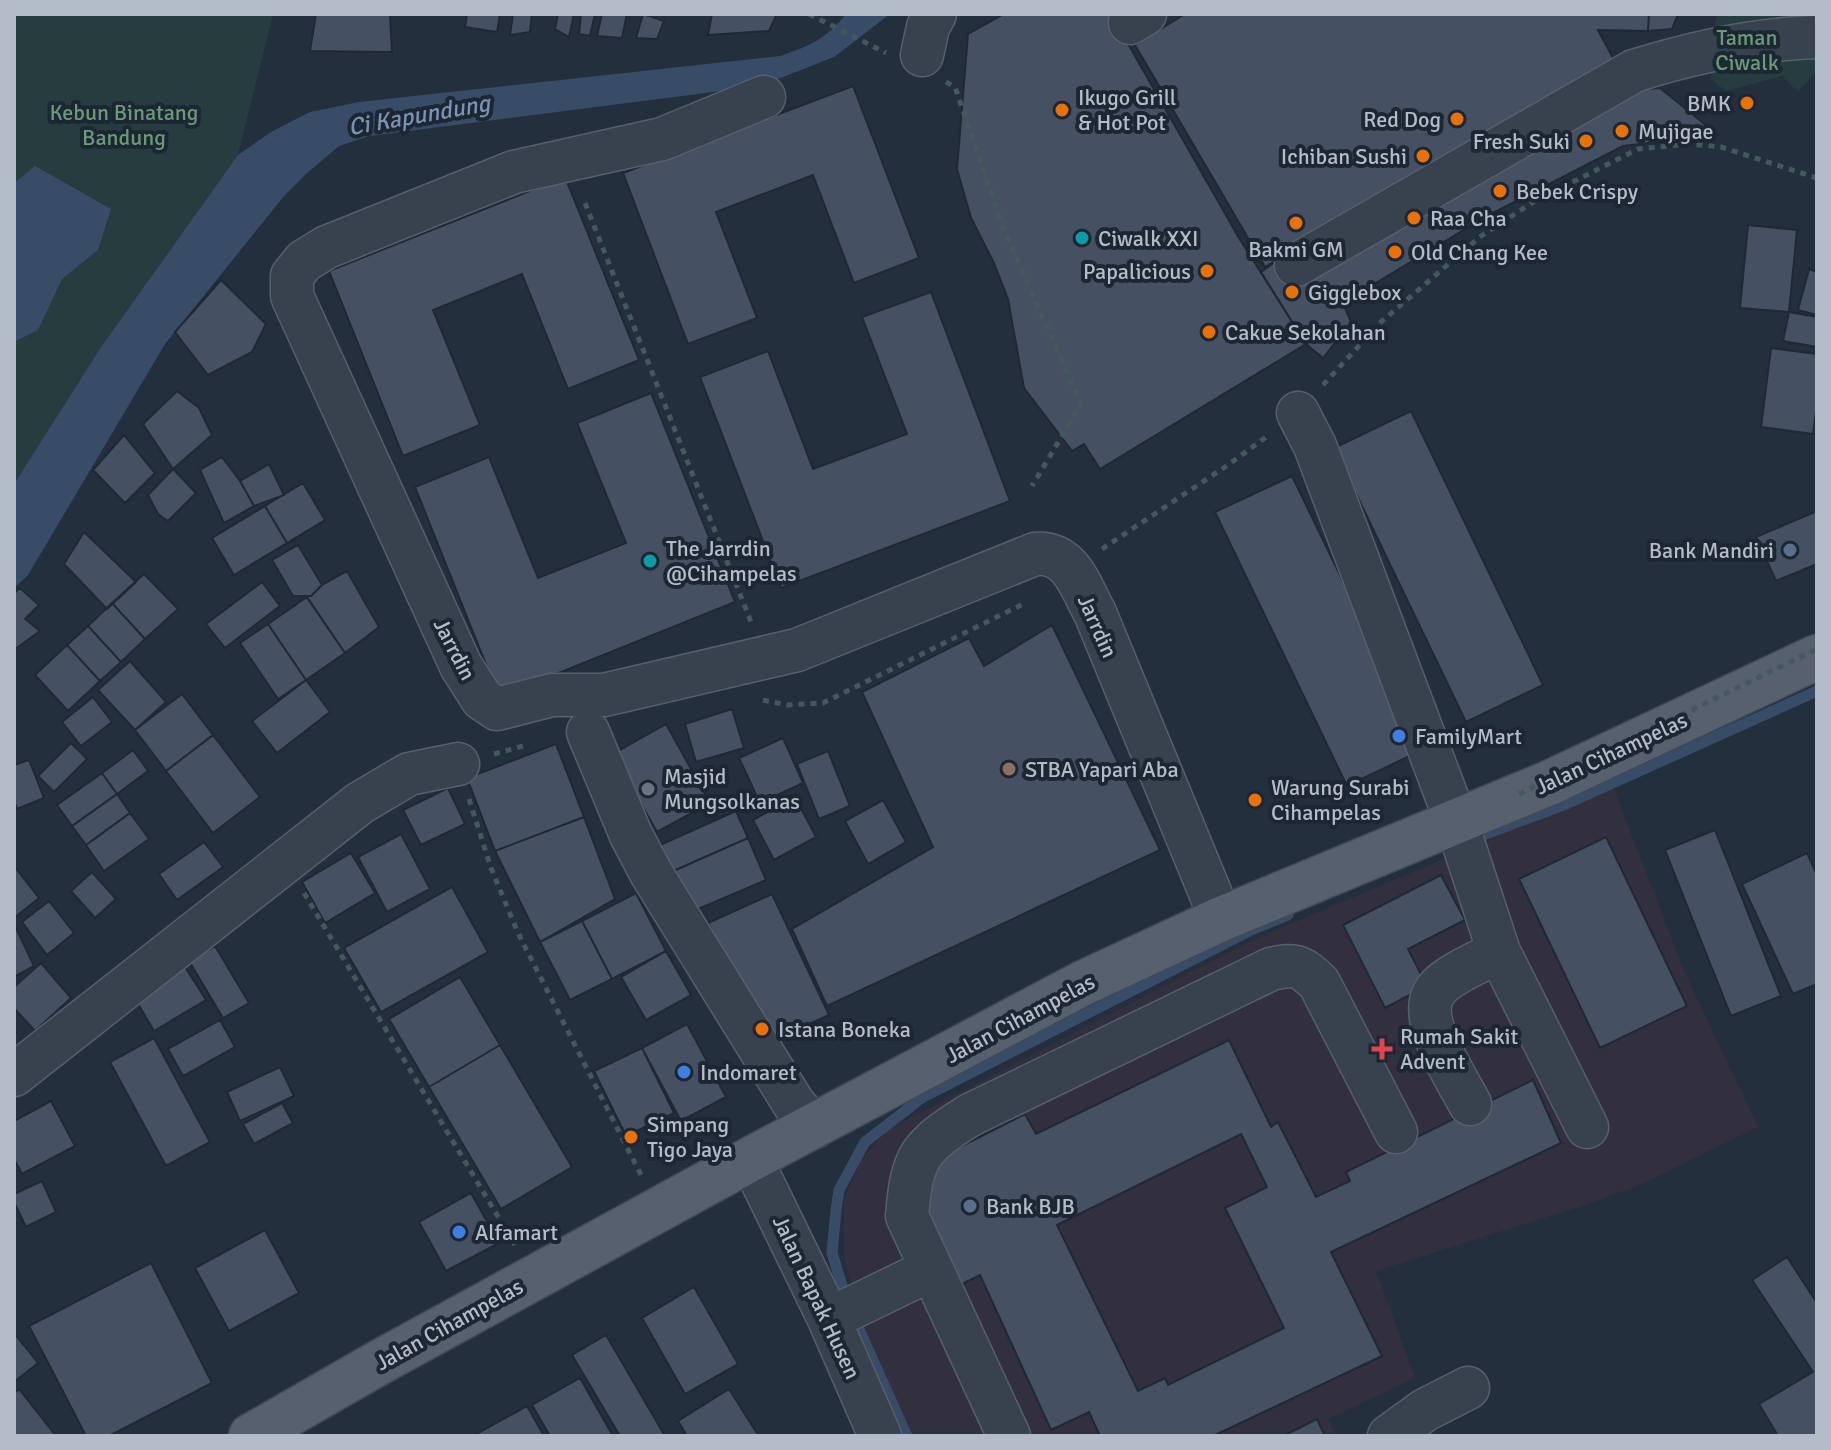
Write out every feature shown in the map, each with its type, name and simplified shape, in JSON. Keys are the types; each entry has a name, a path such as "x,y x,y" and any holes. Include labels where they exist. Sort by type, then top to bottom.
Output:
{"main road":[{"name":"Jalan Cihampelas","path":"251,1436 751,1159 1083,983 1221,919 1549,783 1817,657"}],"street":[{"path":"919,64 928,27 935,14"},
{"path":"1296,265 1634,71 1691,53 1793,30"},
{"name":"Jarrdin","path":"764,97 662,139 327,247 304,261 292,276 292,296 454,652 482,699 500,710 552,695 604,695 797,650 1035,554 1048,553 1062,559 1071,569 1095,613 1221,919"},
{"path":"1298,413 1315,446 1456,821 1499,952 1587,1127"},
{"path":"588,732 619,808 651,873 794,1104 814,1127"},
{"path":"14,1075 360,803 409,774 458,764"},
{"path":"1470,1104 1439,1045 1430,1019 1430,1007 1434,992 1445,982 1499,952"},
{"path":"1009,1436 907,1216 910,1181 918,1156 937,1135 970,1115 1271,969 1289,964 1305,969 1319,983 1396,1132"},
{"name":"Jalan Bapak Husen","path":"751,1159 829,1319 880,1436"},
{"path":"829,1319 930,1270"},
{"path":"1389,1436 1425,1410 1468,1388"}],"path":[{"path":"809,14 919,64 955,87 1002,225 1081,404 1032,486"},
{"path":"1071,569 1225,467 1298,413 1380,323 1481,236 1535,201 1638,149 1689,144 1721,147 1817,178"},
{"path":"585,203 748,610"},
{"path":"1519,794 1817,649"},
{"path":"458,764 491,868 518,933 660,1209"},
{"path":"286,861 535,1277"}],"shaded area":[{"name":"Rumah Sakit Advent","path":"1613,787 1684,971 1758,1127 1642,1184 1376,1271 1415,1378 1328,1419 1336,1436 913,1436 863,1327 844,1256 844,1200 861,1160 887,1130 1255,939"}],"green space":[{"name":"Kebun Binatang Bandung","path":"14,14 273,14 238,155 101,347 14,484"},
{"name":"Taman Ciwalk","path":"1717,14 1817,14 1817,71 1798,92 1782,76 1726,91 1711,79 1710,57"}],"water":[{"name":"Ci Kapundung","path":"846,14 890,14 834,57 760,86 369,136 339,146 284,196 165,344 28,575 14,588 14,484 101,347 238,155 271,132 310,112 359,102 780,56 817,41"},
{"path":"35,166 111,209 98,250 62,279 38,330 14,342 14,183"}],"building":[{"path":"316,14 390,14 392,52 310,51"},
{"path":"467,14 500,14 497,32 465,27"},
{"path":"513,14 532,14 530,32 510,35"},
{"path":"558,14 574,14 569,37 555,29"},
{"path":"581,14 595,14 590,36 579,34"},
{"path":"602,14 627,14 622,38 597,36"},
{"path":"643,14 664,21 657,39 636,38"},
{"path":"712,14 777,14 769,31 708,35"},
{"path":"1004,14 1111,14 1239,238 1306,344 1100,469 1084,444 1072,451 1024,388 1008,299 971,218 957,169 968,34"},
{"path":"1185,14 1649,14 1648,31 1598,30 1614,60 1265,267 1135,45"},
{"path":"1649,14 1678,14 1672,29 1648,31"},
{"path":"853,86 919,258 854,283 813,175 716,212 757,318 688,344 623,173"},
{"path":"1660,88 1718,135 1623,146 1485,217 1343,303 1351,322 1323,358 1306,344 1261,272 1285,255 1617,91"},
{"path":"565,177 639,360 568,389 522,274 433,310 480,425 403,456 329,271"},
{"path":"1748,225 1797,230 1789,312 1740,308"},
{"path":"1809,269 1817,272 1817,315 1798,310"},
{"path":"221,280 266,324 252,352 208,375 175,332"},
{"name":"The Jarrdin @Cihampelas","path":"931,292 1010,501 781,588 700,377 768,351 813,469 907,434 862,317"},
{"path":"1789,312 1817,317 1817,347 1783,341"},
{"path":"1771,348 1817,354 1817,403 1813,434 1761,427"},
{"path":"177,391 199,408 212,435 173,469 143,424"},
{"name":"The Jarrdin @Cihampelas","path":"651,393 735,602 499,697 415,487 489,457 538,578 626,543 577,423"},
{"path":"1411,411 1543,685 1466,722 1334,448"},
{"path":"124,435 155,473 125,503 93,470"},
{"path":"222,457 254,506 224,523 200,470"},
{"path":"269,464 284,495 254,506 240,481"},
{"path":"173,469 196,493 168,521 158,514 148,495"},
{"path":"1292,476 1424,749 1347,786 1215,512"},
{"path":"303,483 325,520 287,543 265,506"},
{"path":"265,506 287,543 234,575 212,538"},
{"name":"Bank Mandiri","path":"1817,511 1817,564 1776,581 1756,537"},
{"path":"84,532 136,582 107,609 64,564"},
{"path":"298,545 322,585 311,596 293,596 272,560"},
{"path":"347,571 379,627 345,653 306,596 311,596 322,585"},
{"path":"144,574 178,609 145,639 112,603"},
{"path":"262,582 280,606 225,648 206,624"},
{"path":"20,588 39,605 25,619 40,631 14,650 14,593"},
{"path":"307,597 345,653 306,680 268,624"},
{"path":"112,603 145,639 121,662 88,626"},
{"path":"268,624 306,680 278,699 240,643"},
{"name":"STBA Yapari Aba","path":"1052,625 1160,850 827,1006 792,929 933,847 862,692 969,638 984,666"},
{"path":"88,626 121,662 100,681 67,645"},
{"path":"67,645 100,681 68,711 35,675"},
{"path":"130,661 166,702 135,730 98,690"},
{"path":"306,680 330,712 277,753 252,721"},
{"path":"182,694 213,735 166,771 135,730"},
{"path":"93,697 112,722 81,746 62,722"},
{"path":"732,709 744,748 696,762 685,724"},
{"path":"666,724 710,803 657,832 613,754"},
{"path":"213,735 260,797 213,833 166,771"},
{"path":"783,738 803,783 760,803 739,758"},
{"path":"71,743 87,759 54,792 38,776"},
{"path":"556,744 584,817 495,851 467,778"},
{"path":"133,750 148,771 117,794 102,773"},
{"path":"828,751 850,806 819,819 797,764"},
{"path":"29,760 44,798 17,809 14,801 14,765"},
{"path":"102,773 117,794 72,826 57,805"},
{"path":"448,788 465,824 421,845 403,810"},
{"path":"117,794 130,813 86,845 72,826"},
{"path":"795,797 816,837 774,860 753,820"},
{"path":"883,800 906,842 868,864 845,821"},
{"path":"736,811 748,838 671,872 660,845"},
{"path":"130,813 149,839 104,871 86,845"},
{"path":"584,817 615,899 540,942 495,851"},
{"path":"1715,830 1781,996 1731,1016 1665,850"},
{"path":"401,834 430,889 387,912 358,857"},
{"path":"1606,837 1687,1006 1600,1048 1519,879"},
{"path":"748,838 766,880 689,913 671,872"},
{"path":"204,842 223,867 177,900 159,874"},
{"path":"351,853 375,893 325,923 302,882"},
{"path":"1807,853 1817,875 1817,984 1793,994 1742,884"},
{"path":"14,866 39,898 14,918"},
{"path":"92,872 116,899 95,918 71,891"},
{"path":"1441,875 1465,920 1408,949 1427,986 1385,1008 1343,925"},
{"path":"452,887 488,952 381,1012 344,948"},
{"path":"636,893 666,951 612,979 582,921"},
{"path":"772,894 829,1015 765,1044 708,923"},
{"path":"49,901 74,933 47,955 22,922"},
{"path":"582,921 612,979 570,1000 540,942"},
{"path":"14,929 34,966 14,977"},
{"path":"215,946 249,1003 223,1018 189,961"},
{"path":"666,951 691,995 646,1020 621,977"},
{"path":"182,962 206,1000 154,1031 131,992"},
{"path":"41,963 71,998 35,1031 14,1008 14,987"},
{"path":"460,977 500,1045 429,1087 389,1019"},
{"path":"220,1020 235,1047 183,1076 168,1049"},
{"name":"Indomaret","path":"687,1024 726,1097 681,1121 642,1048"},
{"path":"154,1038 210,1142 166,1166 110,1062"},
{"path":"1229,1040 1271,1127 1278,1122 1316,1197 1350,1181 1346,1172 1533,1080 1561,1143 1331,1252 1382,1356 1213,1436 1100,1436 1089,1412 1051,1430 980,1275 962,1284 918,1199 931,1157 954,1150 1025,1114 1036,1134","holes":["1241,1134 1267,1187 1225,1208 1284,1328 1168,1385 1165,1378 1138,1391 1057,1225"]},
{"path":"500,1045 572,1167 501,1209 429,1087"},
{"path":"642,1048 674,1113 626,1136 594,1071"},
{"path":"280,1067 294,1096 240,1121 227,1092"},
{"path":"51,1101 75,1146 22,1174 14,1159 14,1121"},
{"path":"282,1103 293,1123 254,1144 243,1124"},
{"path":"42,1181 56,1212 26,1227 14,1202 14,1194"},
{"name":"Alfamart","path":"471,1193 499,1243 446,1271 419,1222"},
{"path":"265,1230 299,1293 229,1331 195,1268"},
{"path":"1787,1257 1817,1303 1817,1436 1778,1436 1759,1404 1813,1372 1752,1280"},
{"path":"151,1263 212,1383 109,1436 86,1436 29,1326"},
{"path":"694,1287 738,1364 685,1394 642,1318"},
{"path":"14,1333 38,1363 14,1382"},
{"path":"606,1335 665,1436 620,1436 572,1355"},
{"path":"580,1378 613,1436 550,1436 532,1405"},
{"path":"19,1389 56,1436 14,1436 14,1393"},
{"path":"729,1389 758,1435 687,1436 678,1421"},
{"path":"527,1406 544,1436 473,1436"},
{"path":"1317,1419 1325,1436 1283,1436"}],"waterway":[{"path":"1470,840 1566,804 1817,691"},
{"path":"847,1302 832,1253 836,1210 839,1190 865,1142 923,1097 1249,931 1288,915"},
{"path":"853,1316 907,1436"}],"place":[{"name":"BMK","path":"1747,103"},
{"name":"Ikugo Grill & Hot Pot","path":"1062,110"},
{"name":"Red Dog","path":"1457,119"},
{"name":"Mujigae","path":"1622,131"},
{"name":"Fresh Suki","path":"1586,141"},
{"name":"Ichiban Sushi","path":"1423,156"},
{"name":"Bebek Crispy","path":"1500,191"},
{"name":"Raa Cha","path":"1414,218"},
{"name":"Bakmi GM","path":"1296,223"},
{"name":"Ciwalk XXI","path":"1082,238"},
{"name":"Old Chang Kee","path":"1395,252"},
{"name":"Papalicious","path":"1207,271"},
{"name":"Gigglebox","path":"1292,292"},
{"name":"Cakue Sekolahan","path":"1209,332"},
{"name":"Bank Mandiri","path":"1790,550"},
{"name":"The Jarrdin @Cihampelas","path":"650,561"},
{"name":"FamilyMart","path":"1399,736"},
{"name":"STBA Yapari Aba","path":"1009,769"},
{"name":"Masjid Mungsolkanas","path":"648,789"},
{"name":"Warung Surabi Cihampelas","path":"1255,800"},
{"name":"Istana Boneka","path":"762,1029"},
{"name":"Rumah Sakit Advent","path":"1382,1049"},
{"name":"Indomaret","path":"684,1072"},
{"name":"Simpang Tigo Jaya","path":"631,1137"},
{"name":"Bank BJB","path":"970,1206"},
{"name":"Alfamart","path":"459,1232"}]}
